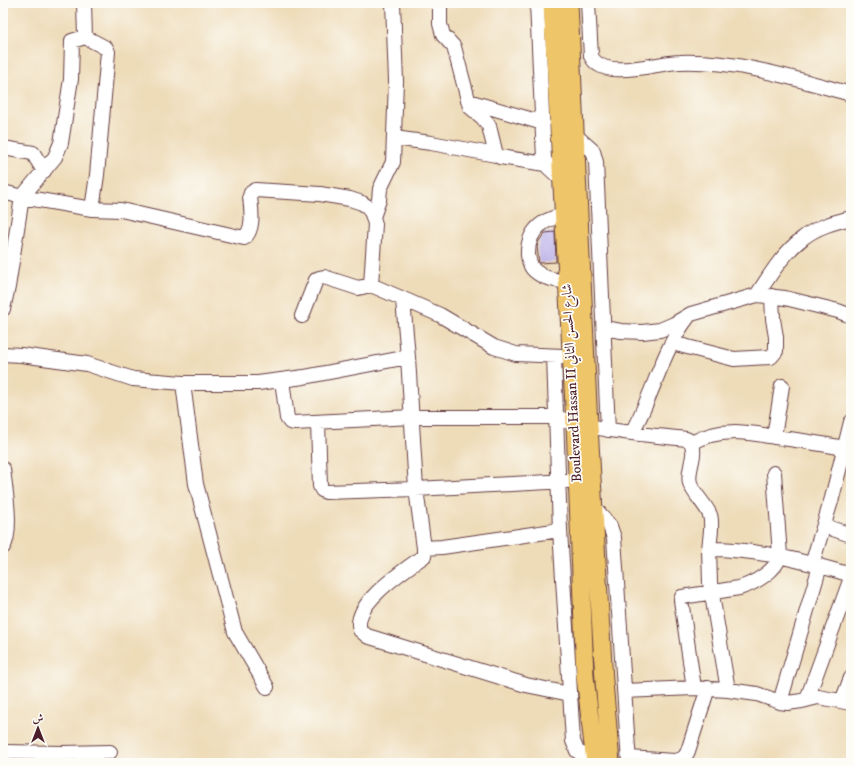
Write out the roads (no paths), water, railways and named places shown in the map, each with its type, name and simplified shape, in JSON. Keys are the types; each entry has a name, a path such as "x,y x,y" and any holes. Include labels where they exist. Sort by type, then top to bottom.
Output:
{"main road":[{"name":"Boulevard Hassan II شارع الحسن الثاني","path":"552,3 562,180 572,214 582,425 577,480 585,676 600,762"},
{"name":"Boulevard Hassan II شارع الحسن الثاني","path":"569,3 575,135 572,214 567,282 571,355 595,508 604,681 600,762"}],"street":[{"path":"84,3 85,37"},
{"path":"373,217 379,200 380,189 393,162 396,81 393,3"},
{"path":"440,3 440,24 442,35 454,47 470,107 483,118 489,126 496,155"},
{"path":"536,3 545,164"},
{"path":"588,3 590,56 593,62 597,65 619,70 630,70 663,63 681,62 732,65 793,78 851,94"},
{"path":"3,309 8,261 22,197 55,157 61,143 71,79 72,41 85,37 106,48 108,52 98,167 92,209"},
{"path":"468,101 542,123"},
{"path":"575,135 593,151 596,162 608,430"},
{"path":"394,138 496,155 500,158 545,164 562,180"},
{"path":"3,148 33,153 44,171"},
{"path":"3,192 22,197 92,209 121,210 244,238 249,234 251,226 250,196 255,190 320,194 350,199 362,203 368,207 375,224 371,286"},
{"path":"567,282 550,279 536,272 529,263 528,254 529,241 535,229 549,220 572,214"},
{"path":"756,295 780,261 803,237 822,227 851,218"},
{"path":"302,316 316,280 319,278 324,278 358,288 371,286 440,315 494,347 516,354 554,356 571,355"},
{"path":"604,328 621,331 642,332 660,330 691,314 756,295 772,296 838,311 851,316"},
{"path":"672,343 734,359 772,357 776,351 776,337 772,296"},
{"path":"404,300 416,489 424,556 387,582 369,601 359,620 360,630 367,636 526,685 570,694"},
{"path":"632,432 639,420 672,343 683,323 691,314"},
{"path":"3,354 87,364 133,379 183,383 258,383 408,357"},
{"path":"554,356 560,530 574,745 577,751 581,754 600,762"},
{"path":"282,380 287,418 290,422 294,423 412,417 555,417 582,425 608,430 686,439 690,441 693,448 690,482 710,518 709,549 712,592 728,690"},
{"path":"183,383 196,484 235,632 267,687"},
{"path":"774,437 782,386"},
{"path":"318,422 320,486 322,490 326,492 416,489 577,480"},
{"path":"780,702 816,565 824,526 851,422"},
{"path":"692,443 702,437 726,432 738,432 845,448"},
{"path":"3,469 8,527 7,540 3,547"},
{"path":"595,508 610,526 614,538 629,761 676,762 682,760 688,751 701,688 681,600 682,597 685,595 739,588 747,585 778,563 780,555 774,473"},
{"path":"824,526 851,535"},
{"path":"424,548 560,530"},
{"path":"709,549 730,549 780,555 851,576 808,699"},
{"path":"624,691 701,688 756,694 780,702 794,703 818,697 846,702 851,678"},
{"path":"3,752 110,752"}]}
